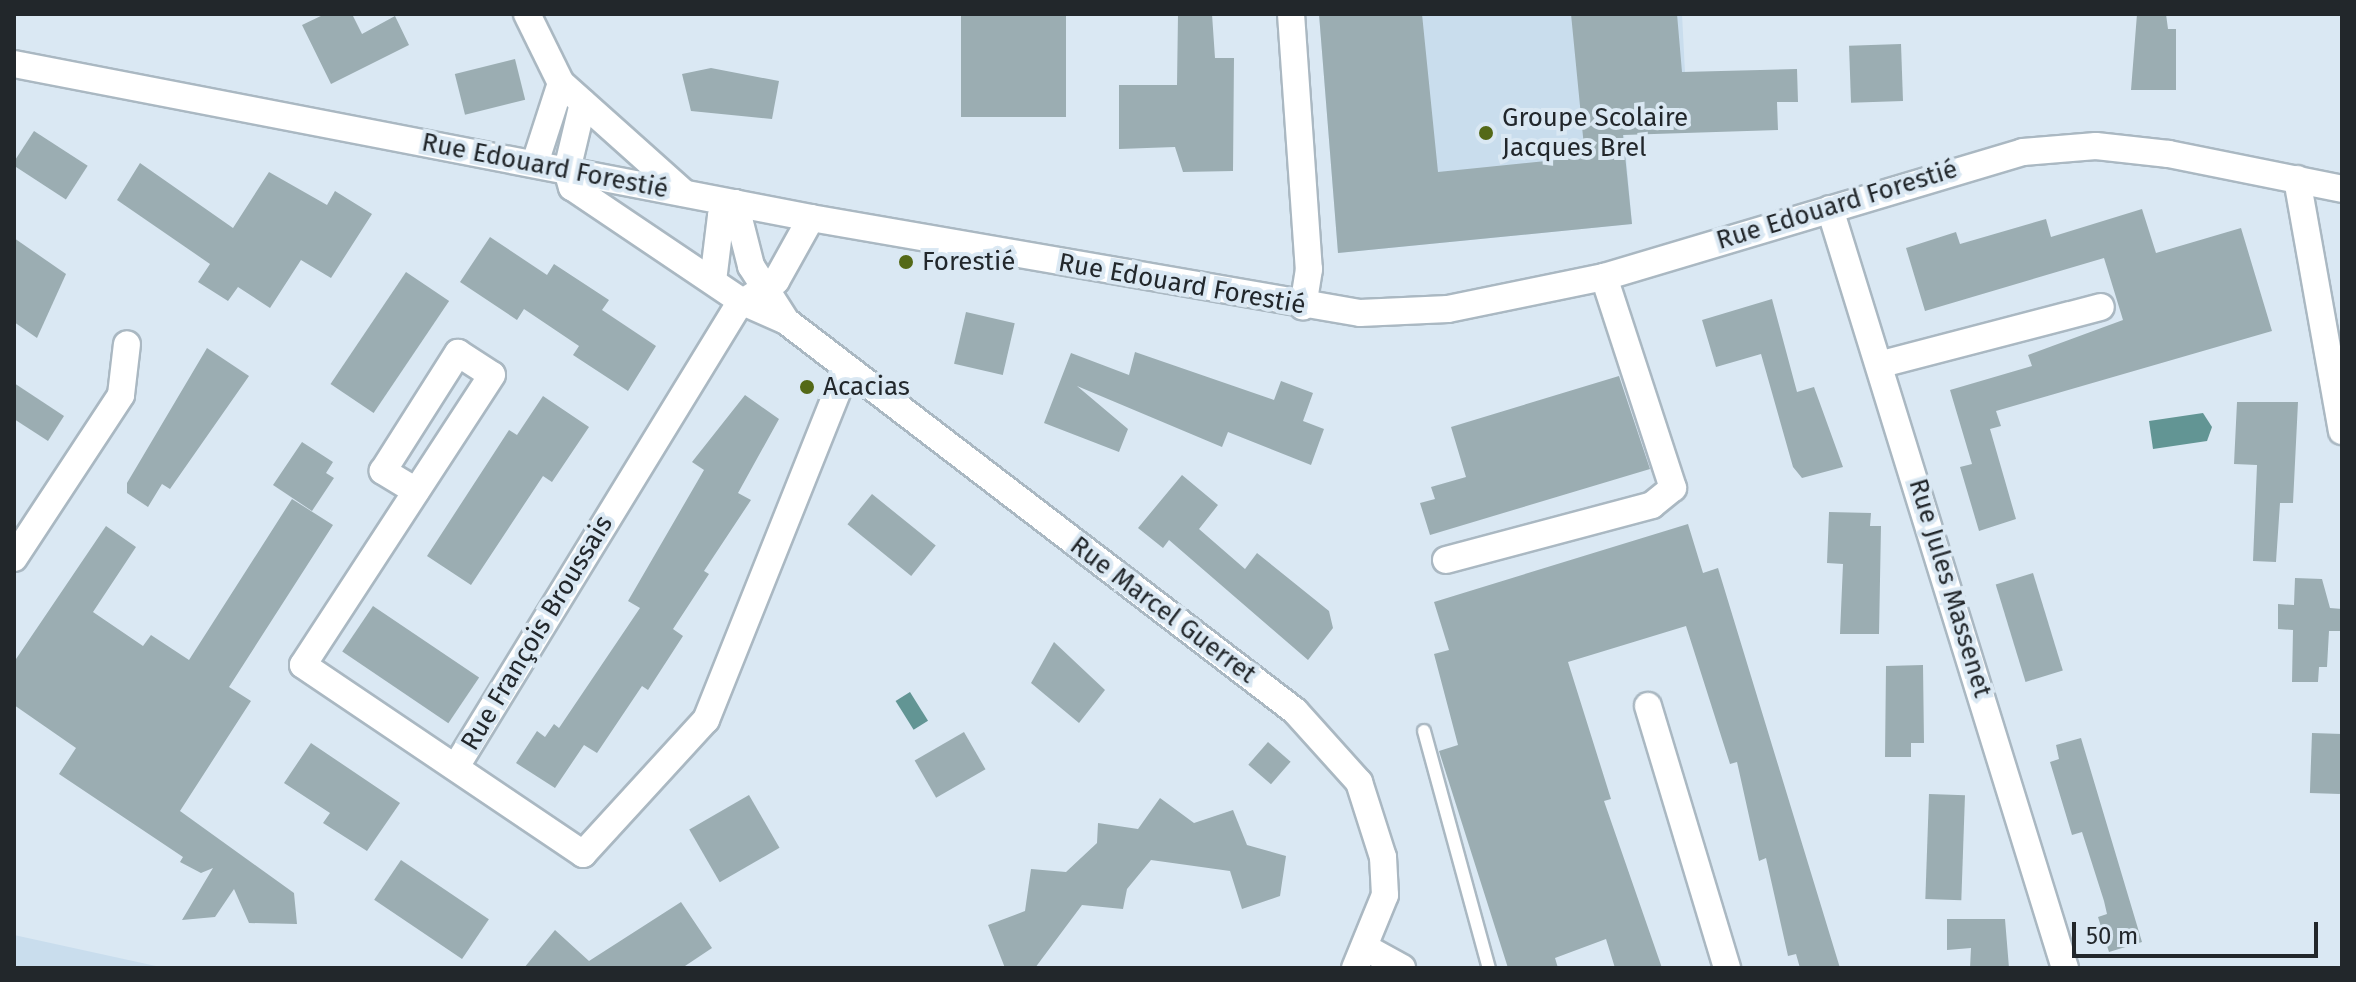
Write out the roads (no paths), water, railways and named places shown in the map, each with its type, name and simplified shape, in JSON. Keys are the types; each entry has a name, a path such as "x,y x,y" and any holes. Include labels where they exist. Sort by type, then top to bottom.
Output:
{"street":[{"path":"527,14 561,83 684,193"},
{"path":"1291,14 1309,269 1303,307"},
{"name":"Rue Edouard Forestié","path":"14,64 811,218 1303,307 1448,309 1604,277 1976,162 2096,146 2342,189"},
{"path":"535,163 561,83"},
{"path":"567,170 583,103"},
{"name":"Rue Marcel Guerret","path":"567,170 572,187 741,301 786,321 1306,723 1369,803 1385,895 1361,958 1402,968"},
{"path":"2297,179 2342,431"},
{"path":"713,281 721,216 735,203"},
{"name":"Rue Marcel Guerret","path":"735,203 765,291 786,321"},
{"name":"Rue Jules Massenet","path":"1830,209 1882,364 2065,968"},
{"path":"741,301 765,291 811,218"},
{"path":"1446,560 1652,505 1673,488 1604,277"},
{"name":"Rue François Broussais","path":"741,301 457,765 583,854 706,720 847,368"},
{"path":"1882,364 2101,307"},
{"path":"14,558 22,526 121,395 127,344"},
{"path":"416,491 383,471 458,353 492,375 303,665 457,765"},
{"path":"1648,706 1727,968"}],"lane":[{"path":"1424,731 1489,968"}],"place":[{"name":"Groupe Scolaire Jacques Brel","path":"1486,133"},
{"name":"Forestié","path":"906,262"},
{"name":"Acacias","path":"807,387"}]}
